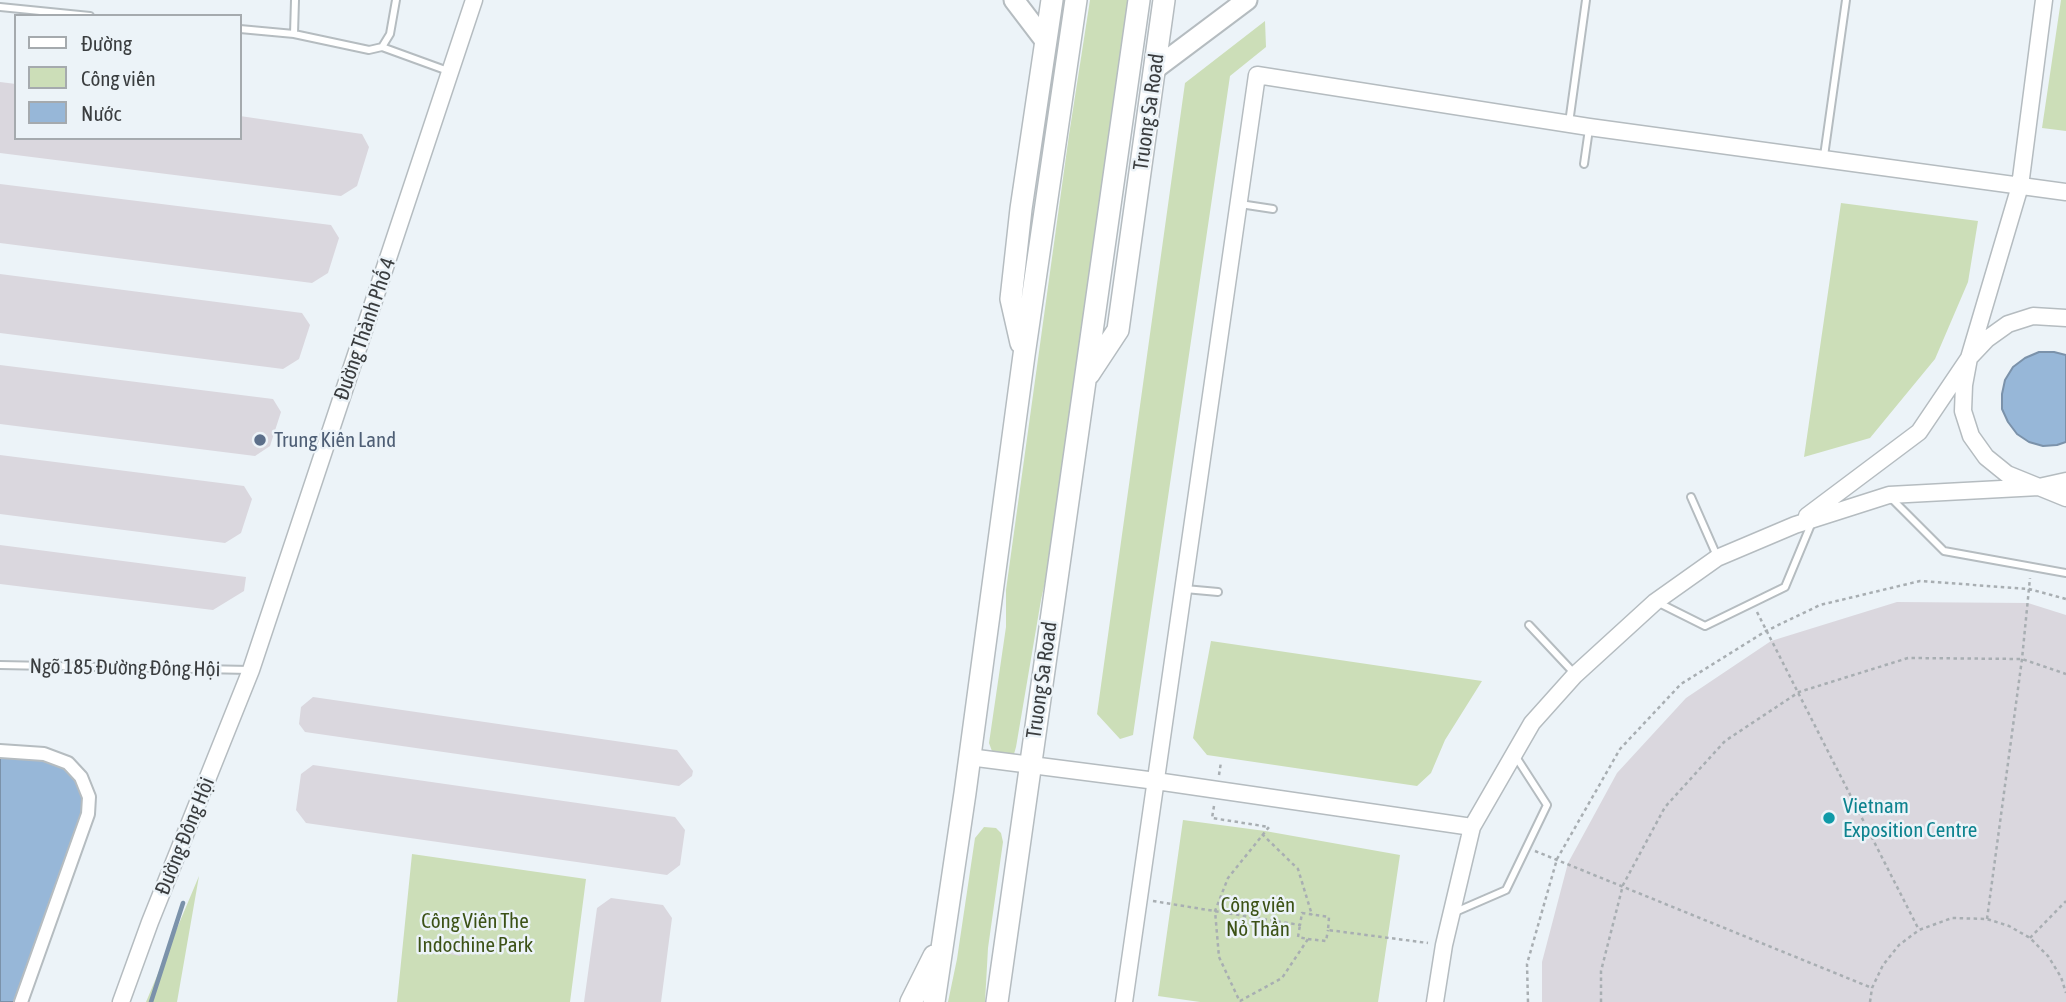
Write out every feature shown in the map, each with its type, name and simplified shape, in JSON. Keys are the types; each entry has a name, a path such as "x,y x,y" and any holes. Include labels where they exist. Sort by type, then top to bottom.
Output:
{"highway":[{"path":"1024,355 1011,299 1021,209 1052,0"},
{"path":"934,1002 1076,0"},
{"name":"Truong Sa Road","path":"997,1002 1139,0"},
{"name":"Truong Sa Road","path":"1085,380 1118,330 1164,0"},
{"path":"911,1002 943,939"},
{"name":"Truong Sa Road","path":"1000,980 1006,1002"}],"main road":[{"path":"1014,0 1046,42"},
{"path":"1156,69 1247,0"}],"street":[{"name":"Đường Thành Phố 4","path":"252,664 474,0"},
{"path":"2044,0 2020,186 1969,358 1963,411 1971,436 1986,457 2007,474 2066,498"},
{"path":"1124,1002 1257,75 1589,127 2066,192"},
{"path":"1795,525 1919,432 1969,358 1987,339 2008,324 2034,316 2066,318"},
{"path":"1435,1002 1444,945 1472,827 1532,723 1575,675 1655,601 1717,558 1795,525 1889,495 2039,487 2066,481"},
{"name":"Đường Đông Hội","path":"121,1002 252,664"},
{"path":"0,751 44,754 68,763 81,777 89,797 88,814 21,1002"},
{"path":"969,757 1472,827"}],"lane":[{"path":"293,34 295,0"},
{"path":"382,47 390,34 396,0"},
{"path":"1569,123 1587,0"},
{"path":"1824,158 1846,0"},
{"path":"0,8 68,14"},
{"path":"242,29 293,34 369,50 382,47 450,72"},
{"path":"1584,164 1589,127"},
{"path":"1239,204 1273,209"},
{"path":"1889,495 1944,551 2066,573"},
{"path":"1690,497 1717,558"},
{"path":"1655,601 1705,626 1785,587 1814,519"},
{"path":"1184,588 1218,592"},
{"path":"1529,625 1575,675"},
{"name":"Ngõ 185 Đường Đông Hội","path":"0,665 252,664"},
{"path":"1451,914 1506,890 1547,805 1513,753"}],"path":[{"path":"1987,919 2032,566"},
{"path":"1528,1002 1527,964 1557,859 1620,749 1681,684 1766,631 1819,605 1920,581 2029,589 2066,599"},
{"path":"1752,603 1919,930"},
{"path":"1601,1002 1601,971 1623,885 1665,807 1725,741 1799,692 1908,658 2022,659 2066,674"},
{"path":"1221,762 1212,818 1269,827 1228,878 1215,911 1219,957 1240,1002 1282,978 1308,939"},
{"path":"1262,834 1298,869 1312,915"},
{"path":"1527,848 1872,988"},
{"path":"1139,899 1300,925"},
{"path":"2030,938 2066,901"},
{"path":"1302,913 1329,917 1326,941 1298,937 1300,925 1302,913"},
{"path":"1870,1002 1872,988 1883,965 1899,945 1919,930 1952,918 1987,919 2010,926 2030,938 2048,956 2061,977 2066,993"},
{"path":"1328,930 1444,945"}],"green space":[{"path":"1090,0 1128,0 1052,550 1016,747 1014,754 1007,759 993,754 989,743 1006,627 1006,590"},
{"path":"2061,0 2066,0 2066,131 2042,128"},
{"path":"1265,21 1266,47 1230,76 1133,735 1120,739 1097,714 1185,83"},
{"path":"1841,203 1978,221 1968,282 1935,359 1870,438 1804,457"},
{"path":"1211,641 1482,681 1445,740 1431,773 1417,786 1207,755 1193,738"},
{"name":"Công viên Nỏ Thần","path":"1183,820 1265,831 1400,855 1378,1002 1200,1002 1158,996"},
{"path":"984,827 996,828 1001,833 1003,842 988,948 985,1002 948,1002 975,838"},
{"name":"Công Viên The Indochine Park","path":"412,854 586,879 570,1002 397,1002"},
{"path":"199,876 177,1002 146,1002"}],"water":[{"path":"2039,352 2066,355 2066,442 2057,445 2043,446 2029,442 2017,434 2002,409 2005,380 2013,367"},
{"path":"0,751 68,763 89,797 21,1002 0,1002"}],"building":[{"path":"0,82 14,84 14,140 242,140 242,116 362,134 369,147 357,186 341,196 0,153"},
{"path":"0,184 331,225 339,238 328,273 312,283 0,243"},
{"path":"0,274 302,313 310,325 299,359 283,369 0,333"},
{"path":"0,365 273,399 281,412 270,446 255,456 0,424"},
{"path":"0,455 244,486 252,499 241,533 225,543 0,514"},
{"path":"0,545 246,577 244,591 213,610 0,584"},
{"name":"Vietnam Exposition Centre","path":"1897,602 2028,603 2066,615 2066,1002 1542,1002 1542,962 1568,863 1617,773 1686,698 1771,641"},
{"path":"313,697 677,750 693,771 692,776 679,786 305,732 299,724 301,707"},
{"path":"313,765 675,817 685,830 680,865 667,875 306,823 296,810 301,774"},
{"path":"611,898 663,905 672,918 661,1002 584,1002 597,908"},
{"path":"451,941 463,943 461,956 449,954"}],"waterway":[{"path":"151,1002 183,903"}],"place":[{"name":"Trung Kiên Land","path":"260,440"},
{"name":"Vietnam Exposition Centre","path":"1829,818"}]}
